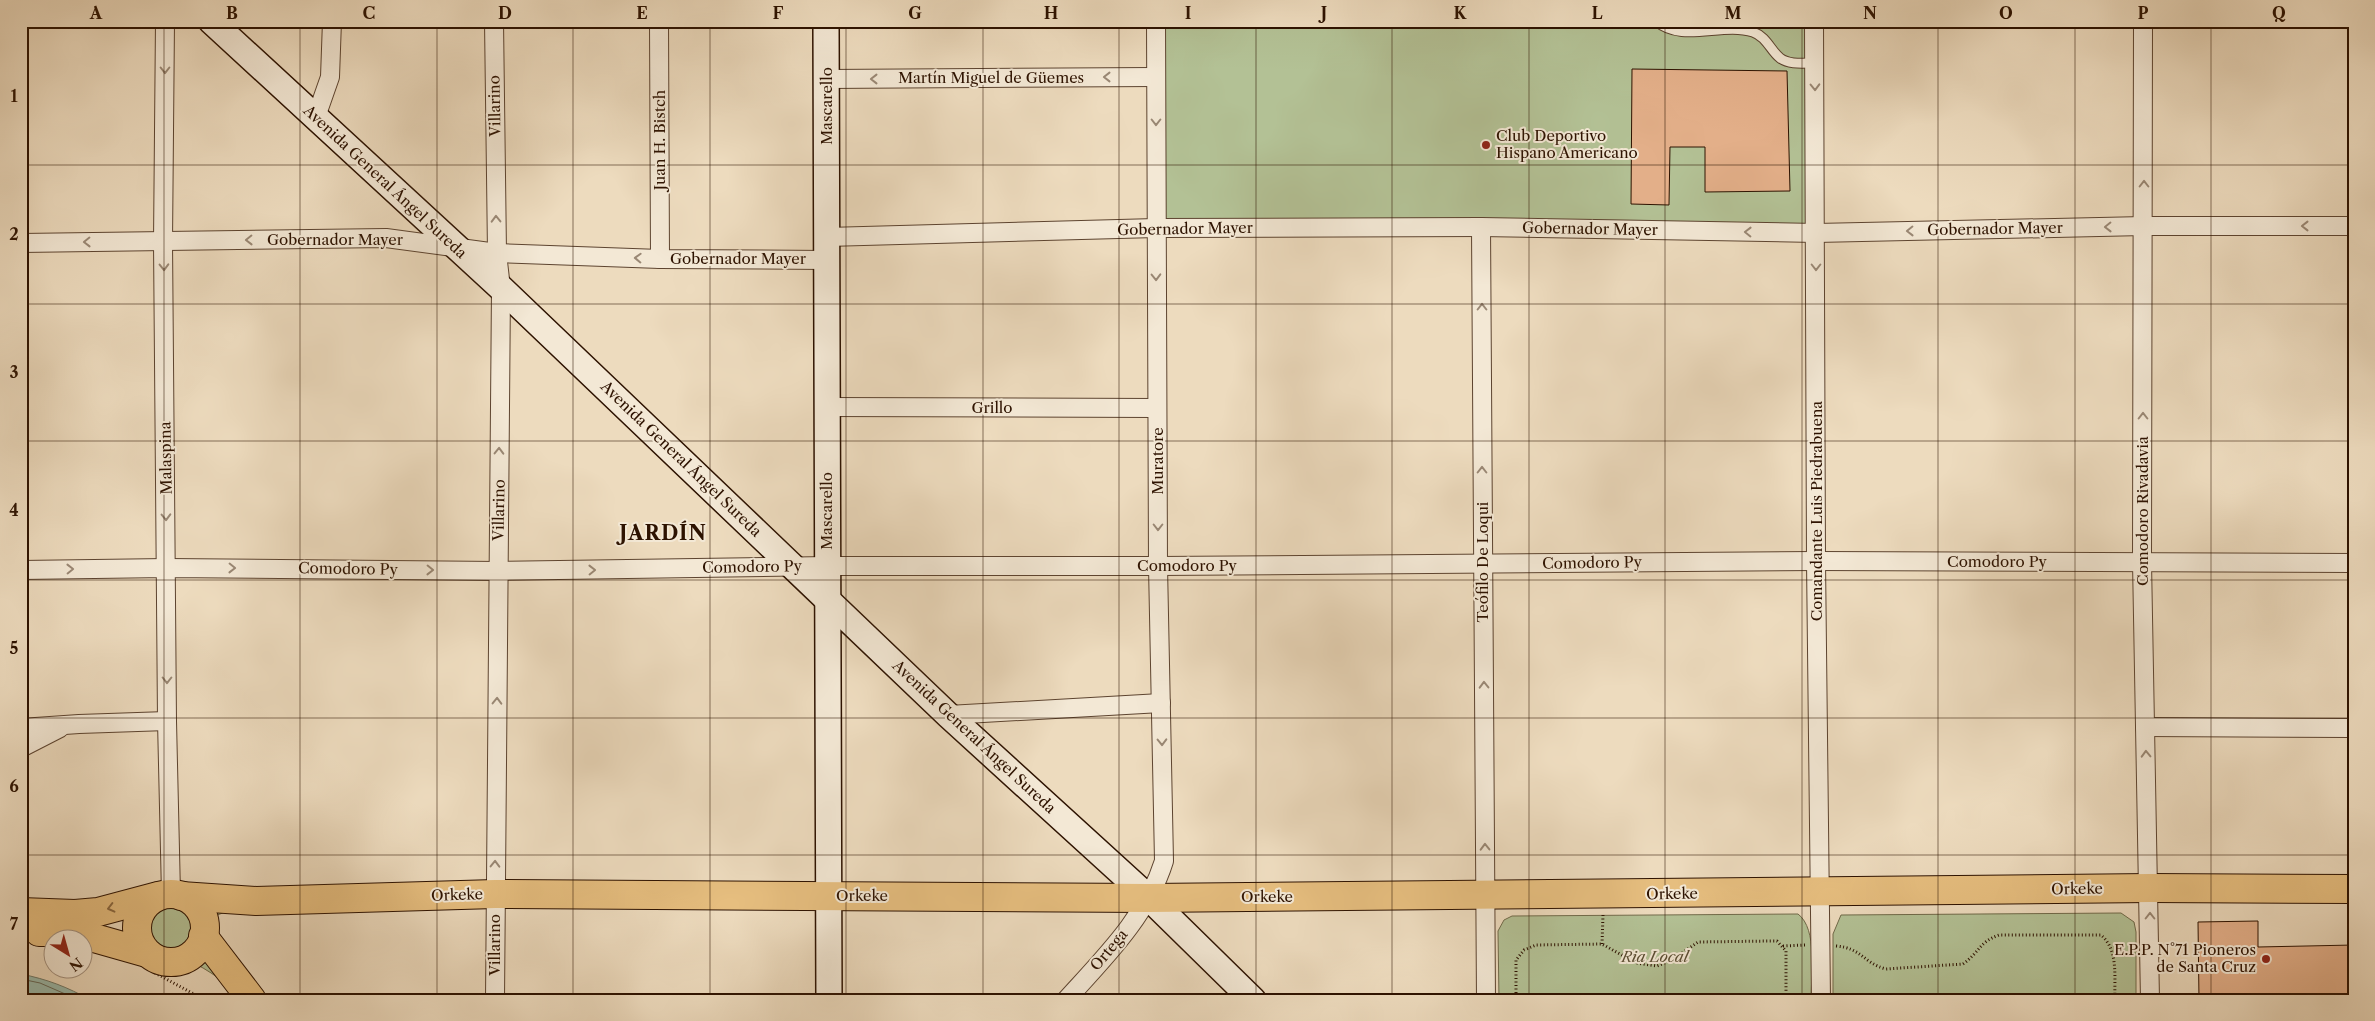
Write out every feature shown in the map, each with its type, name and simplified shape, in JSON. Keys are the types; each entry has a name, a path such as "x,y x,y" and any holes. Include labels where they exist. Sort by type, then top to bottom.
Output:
{"main road":[{"name":"Avenida General Ángel Sureda","path":"211,21 501,288 948,714 1149,898 1253,1000"},
{"name":"Mascarello","path":"826,21 829,1000"},
{"name":"Orkeke","path":"21,912 75,914 98,912 170,896 256,901 495,894 1149,898 1604,895 2150,888 2354,889"},
{"path":"147,953 140,944 137,933 137,922 145,907 170,896 197,907 204,931 250,1000"},
{"path":"21,931 73,932 147,953 165,962 184,959 196,950 204,931 215,916 256,901"},
{"path":"184,959 250,1000"}],"street":[{"name":"Malaspina","path":"165,21 164,242 170,896"},
{"path":"316,117 330,77 332,21"},
{"name":"Villarino","path":"494,21 497,253 501,288 495,1000"},
{"name":"Juan H. Bistch","path":"659,21 660,259"},
{"name":"Muratore","path":"1149,898 1164,861 1158,566 1156,21"},
{"name":"Comandante Luis Piedrabuena","path":"1814,21 1816,561 1821,1000"},
{"name":"Comodoro Rivadavia","path":"2143,21 2142,562 2150,888 2150,1000"},
{"name":"Martín Miguel de Güemes","path":"827,79 1156,77"},
{"name":"Gobernador Mayer","path":"21,243 386,238 430,242 458,249 497,253 660,259 1156,228 1481,227 1816,233 2144,226 2354,226"},
{"name":"Teófilo De Loqui","path":"1481,227 1486,1000"},
{"name":"Grillo","path":"826,407 1157,408"},
{"name":"Comodoro Py","path":"21,570 167,568 498,571 827,566 1158,566 1816,561 2354,563"},
{"path":"948,714 1161,703"},
{"path":"21,728 167,722"},
{"path":"21,748 65,726"},
{"path":"2145,727 2354,728"},
{"name":"Ortega","path":"1066,1000 1120,940 1149,898"}],"lane":[{"path":"1656,21 1665,29 1675,32 1730,30 1753,32 1764,38 1781,59 1794,63 1814,63"}],"path":[{"path":"1602,944 1604,895"},
{"path":"1516,1000 1516,960 1524,950 1536,945 1602,944 1636,964 1657,966 1672,960 1698,942 1771,941 1783,946 1820,945 1851,947 1874,966 1886,969 1963,964 1972,958 1985,940 1999,935 2101,935 2109,941 2114,956 2115,1000"},
{"path":"1783,946 1786,951 1786,1000"}],"green space":[{"name":"Club Deportivo Hispano Americano","path":"1158,21 1814,21 1816,233 1156,228"},
{"path":"165,895 225,912 215,916 205,926 248,1000 203,968 187,960 164,961 150,954 145,948 137,933 138,917 145,908"},
{"path":"2121,913 2134,922 2136,932 2136,1000 1833,1000 1833,934 1841,915"},
{"name":"Ria Local","path":"1798,914 1804,921 1811,941 1811,1000 1499,1000 1498,931 1504,920 1512,916"}],"water":[{"path":"21,974 57,984 90,1000 21,1000"}],"building":[{"path":"1632,69 1787,71 1790,191 1705,192 1705,147 1670,147 1669,205 1631,204"},
{"name":"E.P.P. N°71 Pioneros de Santa Cruz","path":"2258,921 2258,947 2354,945 2354,1000 2199,1000 2198,922"}],"place":[{"name":"Club Deportivo Hispano Americano","path":"1486,145"},
{"name":"E.P.P. N°71 Pioneros de Santa Cruz","path":"2266,959"}],"district":[{"name":"JARDÍN","path":"663,533"}]}
